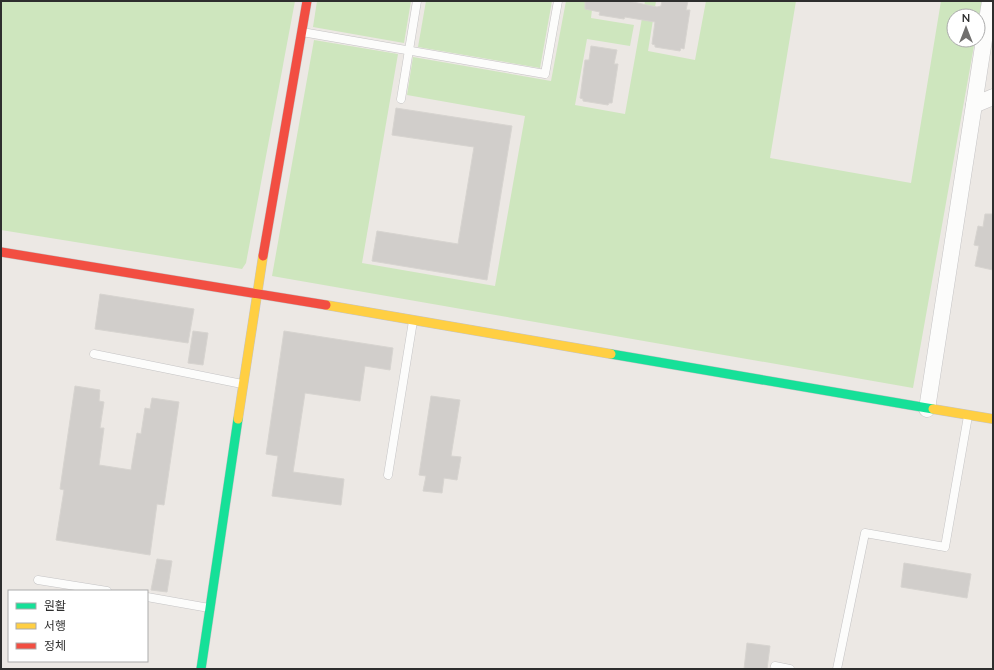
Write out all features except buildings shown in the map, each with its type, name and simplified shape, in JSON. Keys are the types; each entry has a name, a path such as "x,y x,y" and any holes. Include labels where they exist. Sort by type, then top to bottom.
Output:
{"street":[{"path":"201,669 257,293 307,1"},
{"path":"927,409 990,1"},
{"path":"974,105 993,97"},
{"path":"1,252 257,293 927,409 993,419"}],"lane":[{"path":"401,100 417,1"},
{"path":"301,32 545,74 558,1"},
{"path":"388,475 413,320"},
{"path":"94,354 244,384"},
{"path":"837,669 865,533 945,547 968,415"},
{"path":"38,580 101,590"},
{"path":"148,597 209,608"},
{"path":"775,666 790,669"}],"green space":[{"path":"1,1 295,1 246,263 242,269 1,230"},
{"path":"317,1 411,1 404,43 313,27"},
{"path":"426,1 552,1 540,68 418,47"},
{"path":"566,1 593,1 591,18 634,25 630,46 587,39 575,105 625,114 645,1 656,1 648,51 695,60 706,1 796,1 770,158 911,183 941,1 982,1 981,8 946,8 946,48 974,48 913,388 272,276 314,40 398,54 362,263 495,286 525,116 407,95 413,57 551,81"}],"traffic: fast":[{"path":"611,354 933,409"},
{"path":"201,669 238,419"}],"traffic: slow":[{"path":"238,419 263,256"},
{"path":"326,305 611,354"},
{"path":"933,409 993,419"}],"traffic: jam":[{"path":"263,256 307,1"},
{"path":"1,252 326,305"}]}
